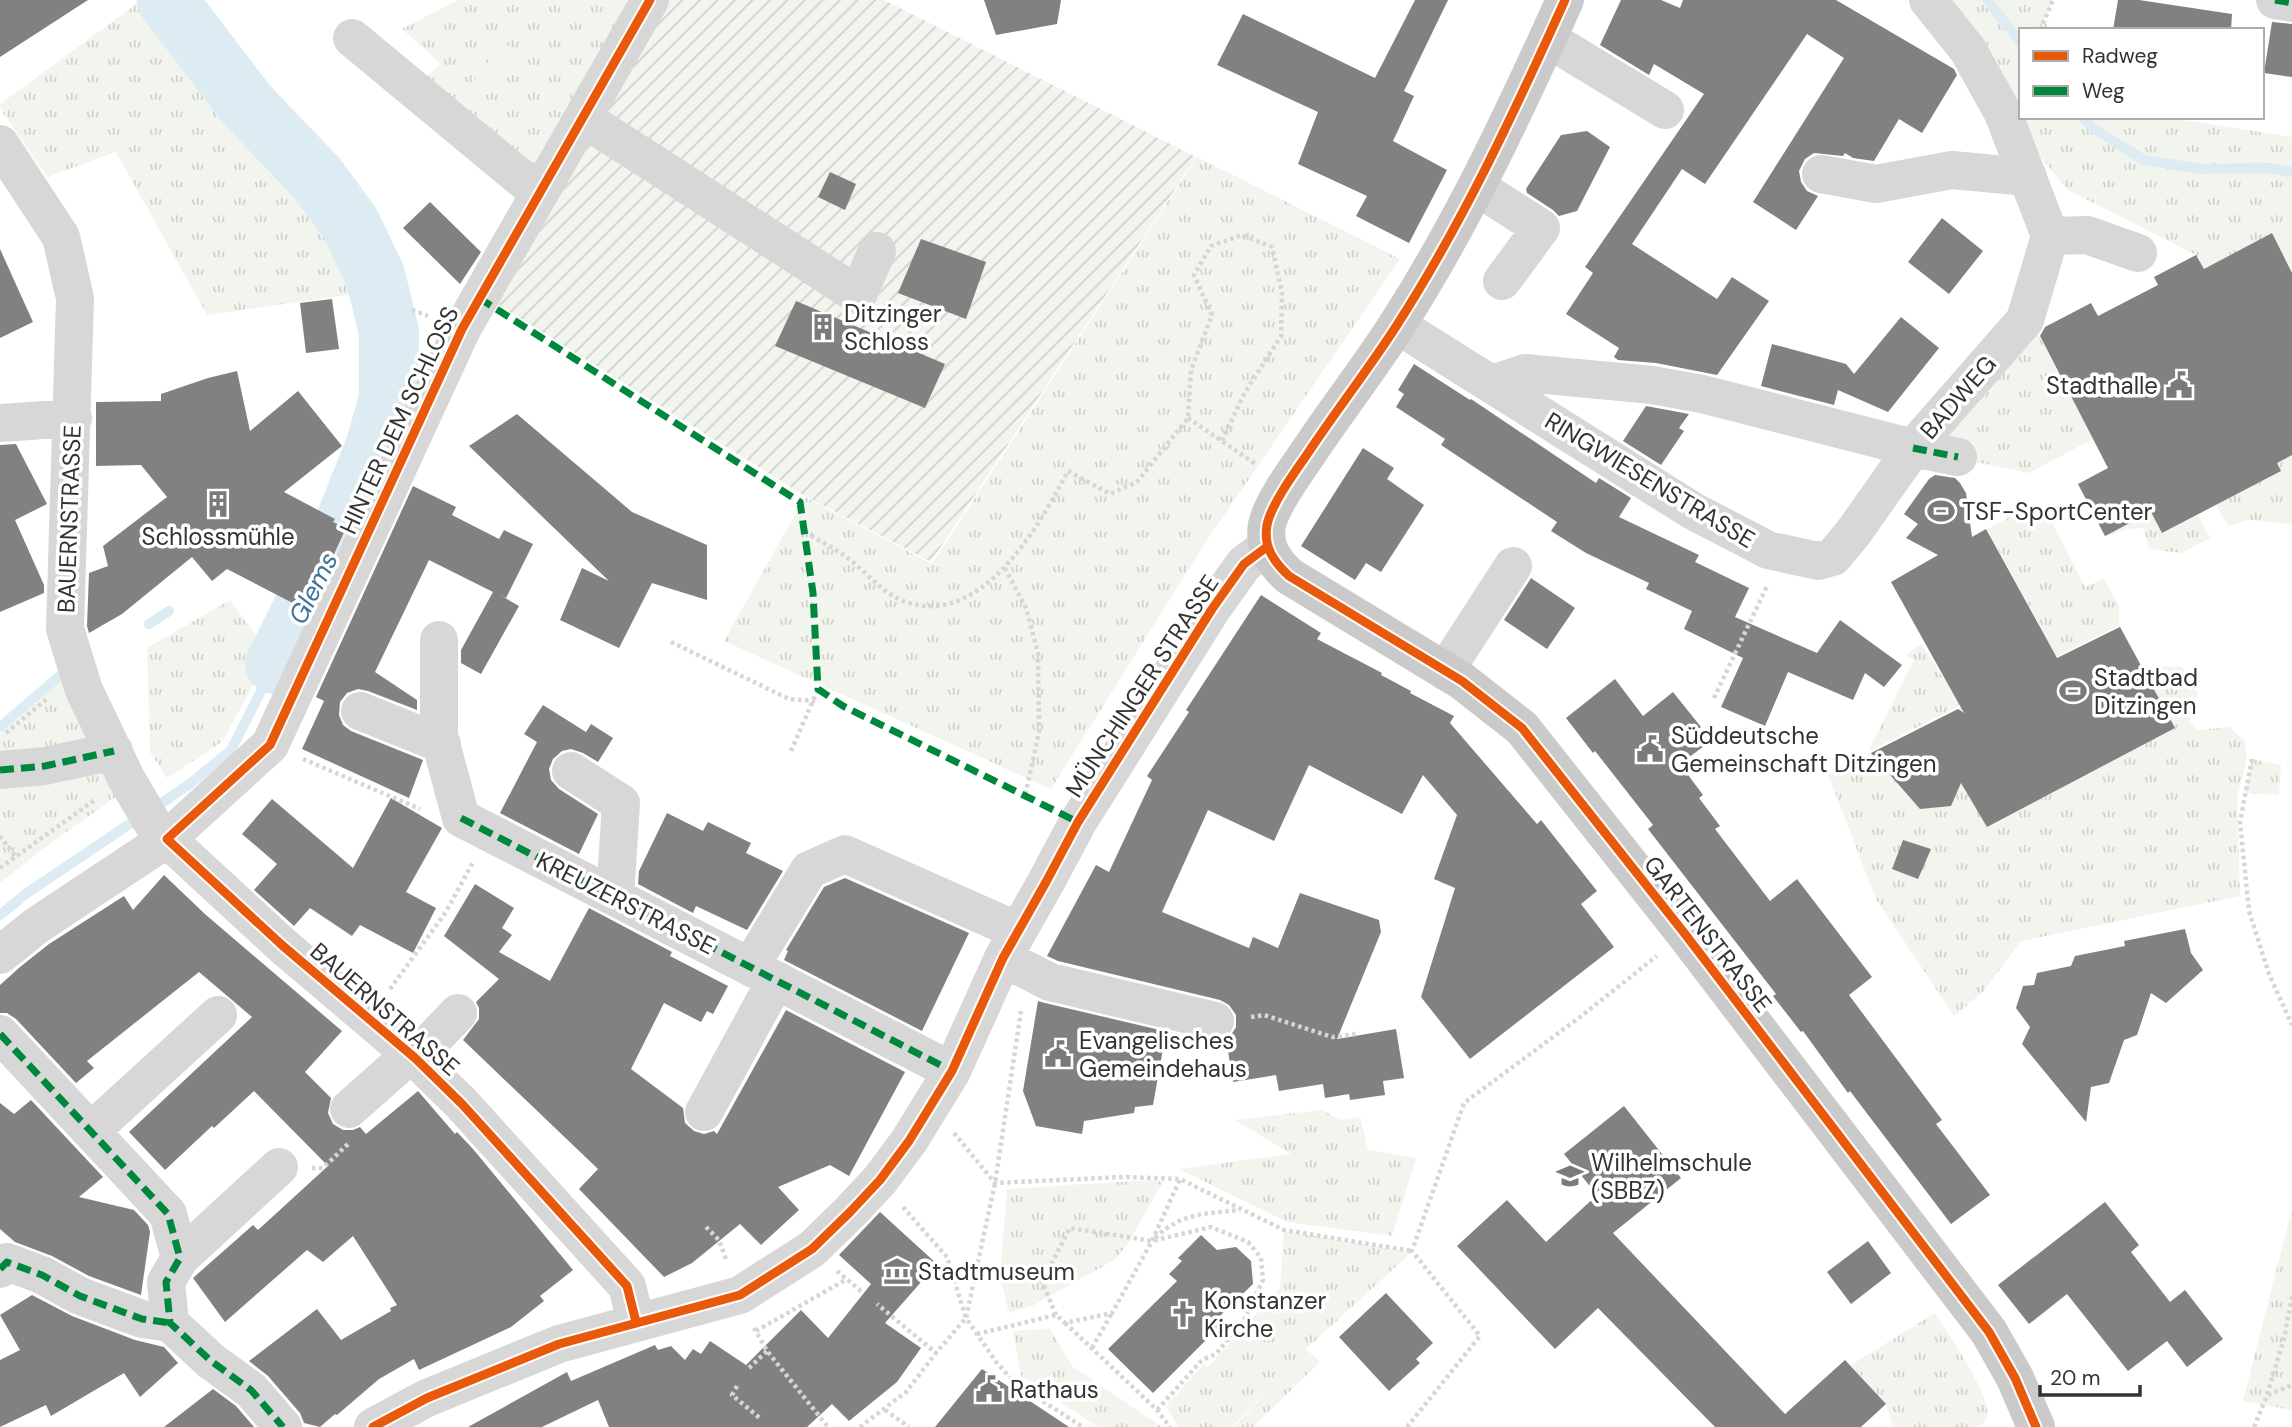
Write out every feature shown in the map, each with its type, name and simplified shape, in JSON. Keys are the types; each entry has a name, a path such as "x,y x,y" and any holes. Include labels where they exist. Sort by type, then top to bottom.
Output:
{"main road":[{"path":"1268,546 1267,525 1286,485 1396,325 1477,187 1565,0"},
{"name":"GARTENSTRASSE","path":"1268,546 1274,562 1289,576 1445,671 1522,728 1685,934 1989,1332 2015,1378 2036,1427"}],"street":[{"name":"HINTER DEM SCHLOSS","path":"0,955 270,745 462,329 650,0"},
{"path":"1928,0 1968,50 2003,113 2050,236 2087,235 2138,253"},
{"path":"2275,0 2292,3"},
{"path":"352,38 539,193"},
{"path":"1548,39 1665,110"},
{"path":"583,118 858,295 877,251"},
{"name":"BAUERNSTRASSE","path":"0,144 61,237 75,298 65,628 84,690 125,773 160,832 283,946 413,1056 462,1104 627,1286 636,1322"},
{"path":"1821,174 1876,184 1952,170 2028,177"},
{"path":"1477,187 1541,228 1502,281"},
{"name":"BADWEG","path":"1492,384 1525,373 1652,385 1713,396 1842,443 1913,448 2025,320 2050,236"},
{"name":"RINGWIESENSTRASSE","path":"1396,325 1693,511 1768,550 1818,561 1833,556 1853,533 1913,448"},
{"path":"0,423 73,418"},
{"path":"1913,448 1958,457"},
{"name":"MÜNCHINGER STRASSE","path":"373,1427 427,1398 547,1349 740,1295 812,1250 880,1180 932,1105 952,1070 1011,944 1078,822 1212,609 1244,564 1268,546"},
{"path":"1445,671 1513,566"},
{"path":"439,640 439,736 475,825"},
{"path":"359,711 442,744"},
{"path":"0,770 45,766 125,773"},
{"path":"571,771 621,803 615,897"},
{"name":"KREUZERSTRASSE","path":"475,825 952,1070"},
{"path":"704,1112 809,870 845,854 1011,944 1050,982 1215,1021"},
{"path":"349,1109 413,1056 458,1013"},
{"path":"91,1131 218,1015"},
{"path":"0,1034 168,1214 180,1258"},
{"path":"170,1324 166,1282 180,1258 279,1167"},
{"path":"2,1259 42,1275 80,1296 142,1319 170,1324 211,1361 251,1390 283,1427"}],"path":[{"path":"2041,28 2053,0"},
{"path":"805,532 854,562 880,588 906,602 932,608 962,600 1005,568 1051,505 1068,471 1110,494 1137,482 1188,418 1191,370 1212,315 1194,275 1211,246 1242,235 1272,247 1282,293 1281,335 1244,394 1222,441"},
{"path":"1188,418 1286,485"},
{"path":"1714,698 1782,553"},
{"path":"1005,568 1026,608 1038,653 1039,732 1025,796"},
{"path":"671,642 789,699 814,701"},
{"path":"0,738 79,673"},
{"path":"791,751 818,690"},
{"path":"270,745 435,816 475,825 446,912 369,1018"},
{"path":"2252,760 2240,822 2249,911 2269,974 2292,1025"},
{"path":"0,867 125,773"},
{"path":"0,836 15,856"},
{"path":"1412,1251 1464,1103 1580,1017 1685,934"},
{"path":"860,1427 906,1392 966,1318 995,1184 1022,1003 1011,944"},
{"path":"1215,1021 1264,1015 1332,1037 1356,1034"},
{"path":"932,1105 995,1184"},
{"path":"279,1167 323,1168 365,1129 349,1109"},
{"path":"995,1184 1123,1177 1180,1179 1284,1230 1412,1251 1480,1336 1407,1427"},
{"path":"1092,1348 1152,1241 1180,1179"},
{"path":"880,1180 947,1257 966,1318 997,1363 1016,1384 1083,1427"},
{"path":"1152,1241 1171,1223 1195,1215 1241,1210"},
{"path":"1157,1410 1202,1360 1216,1354 1244,1320 1263,1280 1261,1258 1248,1242 1211,1227 1152,1241 1070,1228 1042,1282 1056,1315 1157,1410 1170,1427"},
{"path":"828,1427 766,1351 756,1331 847,1279"},
{"path":"2254,1427 2284,1339 2292,1296"},
{"path":"877,1304 936,1353"},
{"path":"1065,1323 1112,1313"},
{"path":"2287,1314 2292,1320"},
{"path":"977,1334 1056,1315"},
{"path":"750,1368 766,1351"},
{"path":"2267,1395 2292,1385"},
{"path":"737,1386 732,1395 761,1419"},
{"path":"885,1410 909,1427"}],"green space":[{"path":"142,0 189,0 354,201 374,234 358,243 370,292 207,315 116,152 47,177 0,108 0,104"},
{"path":"458,0 641,0 536,177 421,84 440,63 402,29"},
{"path":"663,0 884,0 1196,157 931,562 805,496 489,299"},
{"path":"1947,0 2053,0 2044,20 2048,28 2019,28 2019,119 2178,119 2292,137 2292,273 2271,234 2204,269 2196,255 2068,190 2003,113"},
{"path":"504,42 517,52 469,111 457,102"},
{"path":"1197,157 1400,259 1205,543 1051,789 724,641 805,497 932,564"},
{"path":"2037,332 2093,439 2029,473 1931,453"},
{"path":"2292,455 2292,524 2248,520 2228,526 2216,505 2281,471 2277,463"},
{"path":"2021,511 2052,522 2085,587 2104,579 2119,606 2119,625 1868,752 1914,660 1906,655 1921,644 1944,679 2040,626 1987,529"},
{"path":"2151,512 2162,533 2198,515 2210,538 2181,553 2149,549 2144,528 2128,529 2105,536"},
{"path":"230,600 270,654 222,742 167,778 150,752 147,648"},
{"name":"Stadtbad Ditzingen","path":"2120,626 2141,666 2182,667 2198,693 2190,721 2197,730 2229,727 2245,741 2247,758 2237,798 2240,896 2021,941 1983,992 1954,1016 1876,899 1828,775"},
{"path":"67,676 117,796 0,883 0,734"},
{"path":"2252,759 2281,765 2279,795 2245,793"},
{"path":"1322,1110 1340,1120 1360,1117 1368,1150 1416,1158 1392,1236 1287,1222 1179,1169 1291,1154 1235,1120"},
{"path":"1151,1180 1163,1182 1127,1245 1114,1260 1034,1305 1009,1313 1000,1277 1007,1189"},
{"path":"2292,1209 2292,1410 2243,1401"},
{"path":"1284,1231 1412,1252 1306,1349 1320,1362 1253,1427 1234,1427 1279,1379 1232,1427 1178,1427 1166,1406 1204,1364 1208,1367 1280,1288"},
{"path":"1935,1313 1977,1381 1987,1408 1987,1417 1975,1427 1893,1427 1886,1404 1851,1365"},
{"path":"1050,1329 1073,1367 1162,1427 1098,1427 1021,1376 1013,1331"}],"building":[{"path":"0,0 88,0 0,57"},
{"path":"984,0 1061,0 1057,24 996,35"},
{"path":"1415,0 1448,0 1404,91 1414,96 1393,141 1447,170 1409,243 1356,216 1367,196 1298,164 1318,112 1217,65 1243,14 1375,78"},
{"path":"1621,0 1661,0 1680,8 1683,0 1836,0 1954,69 1957,75 1922,133 1899,119 1874,161 1853,158 1845,153 1843,156 1814,153 1805,159 1799,171 1801,182 1807,191 1818,196 1796,230 1753,202 1844,58 1807,34 1705,184 1682,169 1632,244 1717,299 1732,277 1769,301 1717,375 1656,363 1618,360 1614,357 1619,348 1566,314 1593,273 1585,267 1704,94 1654,64 1649,75 1600,45"},
{"path":"2118,0 2139,0 2232,14 2231,28 2113,28"},
{"path":"2272,22 2292,24 2292,77 2264,73"},
{"path":"1587,131 1610,147 1577,211 1559,216 1527,193 1526,189 1561,135"},
{"path":"830,172 856,184 845,210 818,197"},
{"path":"430,202 481,252 460,284 403,228"},
{"path":"1942,218 1983,251 1949,294 1908,262"},
{"name":"Stadthalle","path":"2272,233 2292,273 2292,455 2277,463 2281,471 2162,533 2151,512 2105,536 2078,484 2108,468 2040,336 2045,327 2091,303 2098,316 2158,285 2154,277 2196,255 2204,269"},
{"path":"921,239 986,262 966,319 898,293"},
{"path":"0,249 33,322 0,338"},
{"path":"332,299 339,349 306,353 300,303"},
{"path":"796,301 945,364 925,408 775,346"},
{"path":"1901,317 1939,348 1888,412 1838,390 1834,405 1761,386 1772,344 1846,364 1854,374"},
{"path":"1414,364 1596,483 1599,478 1631,498 1619,517 1699,555 1695,562 1749,588 1735,617 1817,653 1840,620 1902,665 1884,687 1865,673 1853,700 1788,672 1765,726 1721,707 1743,658 1684,629 1692,611 1646,589 1649,583 1586,553 1551,531 1557,522 1441,445 1445,439 1396,407 1404,394 1398,390"},
{"path":"237,371 250,431 298,391 342,446 284,492 335,519 333,522 346,528 308,611 227,569 212,581 192,557 122,614 89,633 89,573 108,566 103,546 167,497 141,465 96,466 96,402 161,401 161,394"},
{"path":"1646,406 1689,414 1679,428 1684,431 1661,465 1623,441"},
{"path":"517,414 632,512 707,545 707,600 652,583 619,648 560,620 582,568 609,581 469,446"},
{"path":"16,444 47,504 15,520 44,585 44,593 0,612 0,445"},
{"path":"1363,448 1394,468 1387,479 1424,505 1381,572 1366,563 1355,580 1301,546"},
{"path":"1935,475 1955,478 1960,483 1966,493 1972,537 1986,529 2057,658 2120,627 2175,728 1987,827 1961,783 1951,806 1920,809 1871,753 1958,709 1964,713 1891,582 1938,555 1906,538 1918,524 1904,514 1929,479"},
{"path":"413,486 456,507 452,515 499,539 504,530 533,544 506,598 500,595 519,606 481,674 461,663 461,650 493,592 429,560 375,672 417,700 417,710 358,689 347,693 340,702 339,715 343,725 351,731 423,760 409,798 302,749 324,701 316,697"},
{"path":"1531,578 1575,608 1547,649 1504,620"},
{"path":"1261,595 1321,633 1317,639 1382,673 1381,675 1411,691 1410,693 1454,716 1450,723 1537,824 1541,820 1597,891 1581,904 1614,947 1470,1059 1421,997 1455,888 1434,879 1457,815 1423,775 1402,814 1309,765 1274,841 1208,810 1162,912 1249,948 1253,937 1278,948 1300,893 1379,920 1381,932 1337,1039 1396,1029 1404,1078 1383,1081 1385,1095 1350,1100 1349,1094 1325,1098 1323,1084 1279,1091 1276,1075 1233,1082 1226,1039 1236,1027 1236,1015 1229,1005 1220,1000 1058,961 1047,956 1096,865 1109,872 1152,780 1147,776 1189,712 1186,710"},
{"path":"1615,679 1643,716 1673,692 1701,727 1694,733 1704,746 1680,764 1703,795 1699,798 1720,826 1715,829 1770,901 1797,879 1872,977 1849,995 1942,1120 1936,1124 1990,1195 1951,1224 1850,1091 1848,1093 1803,1031 1801,1032 1773,996 1776,994 1648,829 1653,825 1566,718"},
{"path":"543,705 586,732 591,724 613,738 598,762 571,749 562,751 553,759 549,769 551,780 559,789 598,814 579,854 500,813 537,742 524,734"},
{"path":"391,798 442,828 406,892 436,908 413,953 360,925 352,936 310,908 294,926 254,890 277,864 242,834 272,799 353,868"},
{"path":"667,813 703,831 708,822 751,843 746,853 783,871 747,930 696,906 693,913 638,884 639,871"},
{"path":"1903,840 1931,849 1918,879 1892,869"},
{"path":"164,875 206,915 342,1031 305,1072 331,1098 328,1113 333,1124 343,1130 360,1127 366,1134 418,1091 455,1134 457,1132 473,1149 573,1270 540,1296 544,1301 511,1327 419,1370 414,1359 379,1379 320,1427 304,1423 300,1413 268,1376 249,1361 317,1309 341,1340 397,1305 353,1236 323,1262 307,1250 225,1322 193,1278 253,1225 258,1230 328,1166 254,1091 165,1170 129,1132 252,1017 199,972 87,1061 94,1068 76,1083 16,1019 7,1013 0,1013 0,985 20,967 49,944 124,896 133,910"},
{"path":"845,878 969,933 922,1031 784,960 788,951 786,950 824,887"},
{"path":"475,884 514,908 502,928 512,935 499,952 550,981 589,908 672,952 670,956 728,986 713,1014 707,1011 701,1022 664,1003 631,1069 683,1108 685,1123 694,1131 704,1134 714,1131 717,1134 786,1010 905,1072 849,1176 830,1165 778,1187 799,1210 761,1245 740,1224 692,1263 664,1277 579,1189 598,1169 463,1040 479,1019 476,1002 499,979 444,936"},
{"path":"2185,929 2191,953 2203,970 2166,1003 2151,993 2137,1035 2124,1040 2109,1083 2091,1087 2086,1122 2022,1044 2030,1027 2016,1008 2023,986 2034,985 2037,973 2071,966 2075,956 2125,946 2124,941"},
{"path":"1038,1001 1194,1038 1164,1043 1153,1105 1135,1107 1134,1113 1084,1121 1082,1134 1036,1126 1023,1091"},
{"path":"31,1100 103,1177 79,1197 134,1210 148,1225 150,1232 141,1295 89,1276 52,1256 15,1242 0,1229 0,1103 14,1114"},
{"path":"1624,1106 1681,1178 1613,1233 1785,1414 1845,1360 1886,1404 1861,1427 1715,1427 1598,1308 1555,1349 1457,1246 1507,1200 1546,1242 1597,1195 1564,1154"},
{"path":"2105,1202 2139,1245 2131,1252 2170,1302 2185,1290 2223,1339 2187,1367 2167,1341 2128,1371 2067,1294 2029,1324 1998,1285"},
{"path":"880,1212 937,1264 885,1323 921,1348 897,1382 849,1421 832,1404 807,1427 609,1427 598,1400 542,1427 468,1427 567,1372 571,1381 655,1345 658,1350 671,1346 685,1360 693,1349 701,1354 710,1341 746,1365 801,1310 828,1338 871,1284 839,1255"},
{"name":"Konstanzer Kirche","path":"1201,1235 1217,1250 1236,1247 1251,1261 1253,1284 1220,1316 1225,1321 1153,1393 1108,1349 1177,1281 1169,1274 1182,1261 1178,1258"},
{"path":"1868,1241 1891,1273 1851,1304 1827,1272"},
{"path":"1386,1293 1433,1343 1416,1359 1420,1363 1389,1391 1339,1337"},
{"path":"32,1295 72,1316 135,1340 164,1347 178,1363 140,1397 124,1373 51,1416 46,1405 0,1427 0,1360 20,1350 0,1315"},
{"name":"Rathaus","path":"982,1369 1069,1427 935,1427"},
{"path":"213,1389 236,1406 254,1427 164,1427"}],"waterway":[{"name":"Glems","path":"167,0 247,105 316,177 350,223 375,275 389,332 389,398 376,445 340,535 275,664"},
{"path":"1987,0 2019,40"},
{"path":"2085,119 2094,129 2144,160 2201,169 2268,168 2292,172"},
{"path":"149,624 169,611"},
{"name":"Glems","path":"153,809 191,783 231,750 275,664 256,662"},
{"path":"0,727 62,674"},
{"name":"Glems","path":"0,915 27,893 140,817"}],"marked path":[{"path":"2275,0 2292,3"},
{"path":"479,298 800,502 813,593 818,689 843,706 1078,822"},
{"path":"1913,448 1958,457"},
{"path":"0,770 45,766 114,751"},
{"path":"461,818 952,1071"},
{"path":"0,1034 168,1214 180,1258 166,1282 170,1323 211,1361 251,1390 283,1427"},
{"path":"0,1269 7,1262 42,1275 80,1296 142,1319 170,1323"}],"cycle path":[{"path":"636,1322 627,1286 462,1104 415,1058 283,946 167,839 270,745 462,329 650,0"},
{"path":"1565,0 1466,206 1421,286 1278,499 1267,525 1268,547 1274,560 1289,576 1462,681 1522,728 1685,934 1989,1332 2015,1378 2036,1427"},
{"path":"373,1427 427,1398 559,1344 740,1295 812,1249 850,1212 880,1180 909,1141 952,1071 1003,958 1078,822 1212,609 1244,564 1268,546"}],"place":[{"name":"Ditzinger Schloss","path":"823,327"},
{"name":"Stadthalle","path":"2179,385"},
{"name":"Schlossmühle","path":"218,504"},
{"name":"TSF-SportCenter","path":"1941,511"},
{"name":"Stadtbad Ditzingen","path":"2073,691"},
{"name":"Süddeutsche Gemeinschaft Ditzingen","path":"1650,749"},
{"name":"Evangelisches Gemeindehaus","path":"1058,1054"},
{"name":"Wilhelmschule (SBBZ)","path":"1570,1176"},
{"name":"Stadtmuseum","path":"897,1271"},
{"name":"Konstanzer Kirche","path":"1183,1314"},
{"name":"Rathaus","path":"989,1389"}]}
